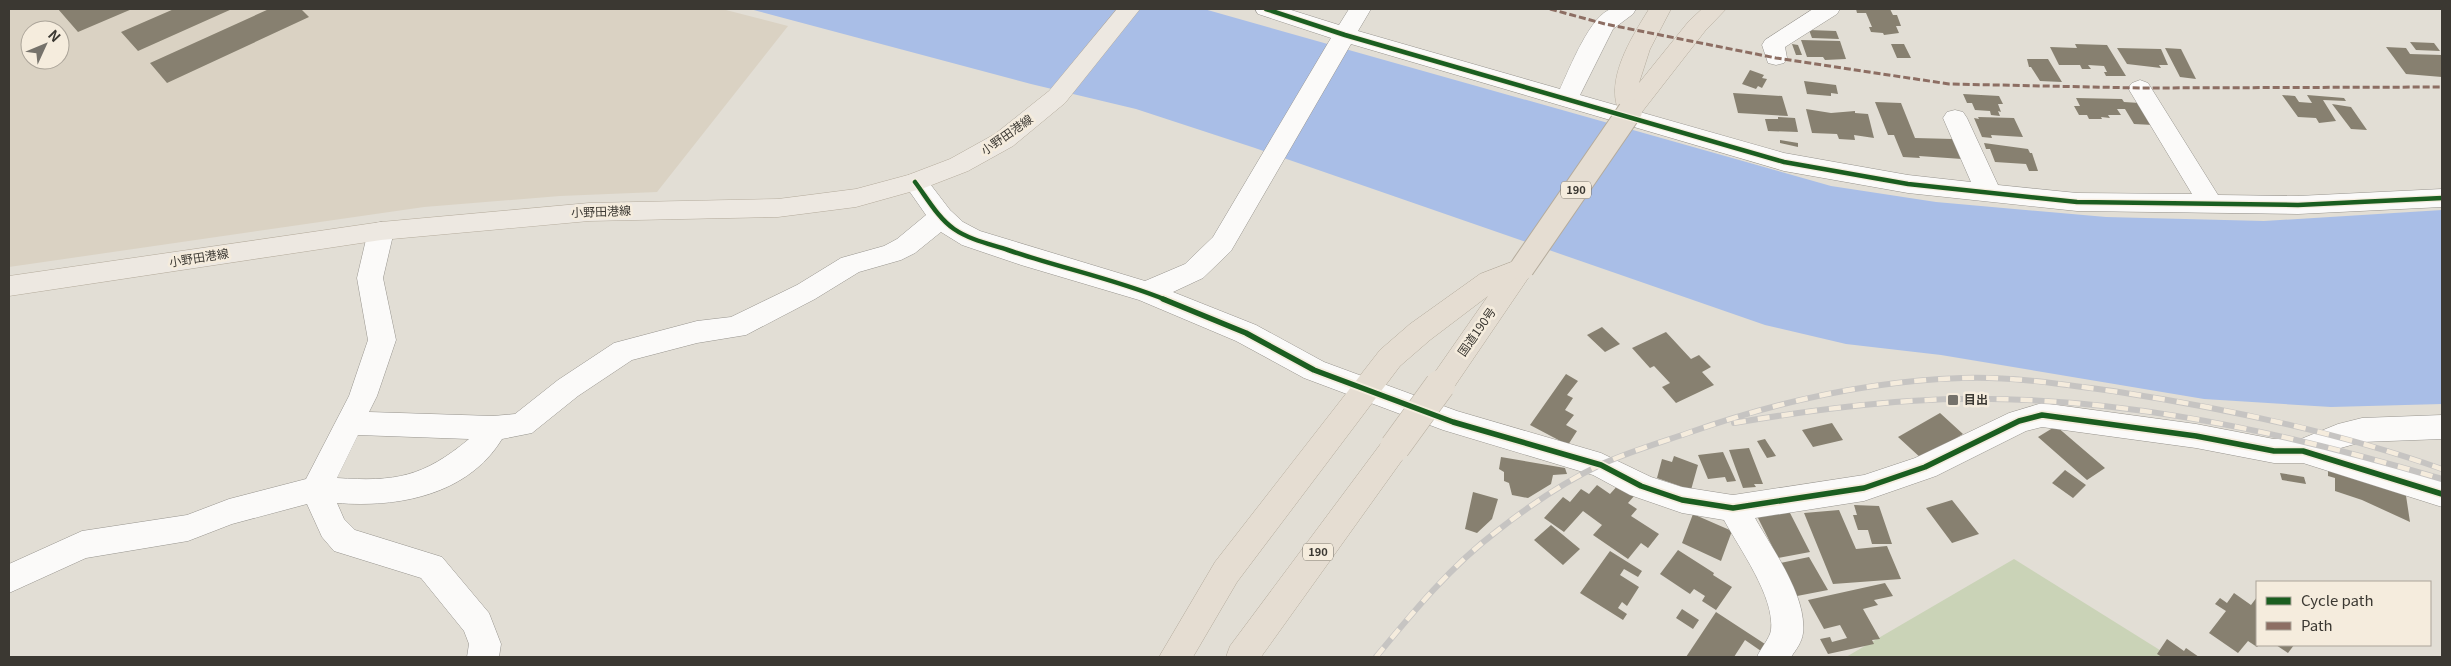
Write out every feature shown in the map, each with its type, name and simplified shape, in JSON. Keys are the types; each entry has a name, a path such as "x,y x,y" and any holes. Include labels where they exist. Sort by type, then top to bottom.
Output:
{"highway":[{"path":"1630,112 1627,92 1632,70 1641,44 1660,9"},
{"name":"国道190号","path":"1242,657 1440,385 1630,112 1698,26 1715,9"},
{"path":"1175,657 1226,572 1390,358 1420,332 1488,281 1522,268"}],"main road":[{"name":"小野田港線","path":"9,286 381,231 589,212 778,208 856,198 915,182 984,153 1004,140 1057,98 1129,9"}],"street":[{"path":"1266,9 1342,40 1566,100 1784,162 1908,184 2077,202 2298,205 2442,198"},
{"path":"1147,292 1194,271 1222,244 1360,9"},
{"path":"1566,100 1593,44 1605,24 1625,9"},
{"path":"1776,58 1773,45 1801,25 1829,9"},
{"path":"2140,88 2210,204"},
{"path":"1955,118 1989,192"},
{"path":"915,182 941,217 954,229 971,238 1030,258 1147,292 1246,333 1314,370 1364,390 1453,422 1601,465 1641,486 1682,500 1733,508 1864,488 1925,467 2019,421 2042,415 2196,436 2274,451 2303,451 2442,494"},
{"path":"349,423 493,428 522,425 568,388 624,351 697,332 736,327 806,292 850,265 906,246 941,217"},
{"path":"316,489 363,396 382,340 370,278 381,231"},
{"path":"2303,451 2338,436 2362,430 2442,427"},
{"path":"9,579 82,545 188,528 229,512 316,489 368,493 407,488 438,478 458,466 482,446 493,428"},
{"path":"316,489 333,528 345,541 431,567 478,623 485,644 483,657"},
{"path":"1733,508 1776,585 1787,611 1786,635 1773,657"}],"shaded area":[{"path":"9,9 722,9 788,26 657,192 560,196 424,207 9,267"}],"green space":[{"path":"2014,559 2171,657 1846,657"}],"water":[{"path":"750,9 1204,9 1831,186 1936,202 2106,217 2264,221 2442,210 2442,404 2331,407 2204,399 1941,355 1846,344 1765,325 1255,148 1136,109 1031,84"}],"building":[{"path":"58,9 132,9 78,32 70,23 70,20 68,20"},
{"path":"174,9 232,9 138,51 121,32"},
{"path":"269,9 301,9 309,17 167,83 150,63"},
{"path":"1856,9 1890,9 1893,15 1897,15 1901,26 1896,26 1899,33 1884,35 1883,33 1871,32 1869,27 1872,27 1866,13 1857,13"},
{"path":"1809,30 1836,31 1839,39 1812,38"},
{"path":"1801,40 1840,41 1846,59 1825,60 1823,57 1807,57"},
{"path":"2410,42 2434,43 2440,51 2416,50"},
{"path":"1792,44 1798,45 1802,55 1796,55"},
{"path":"1891,44 1904,44 1911,58 1897,58"},
{"path":"2075,44 2107,45 2126,76 2106,76 2104,72 2107,72 2104,66 2088,65 2091,69 2082,69 2080,65 2059,65 2050,47 2077,48"},
{"path":"2386,47 2406,48 2410,54 2442,55 2442,77 2406,74"},
{"path":"2117,48 2161,49 2168,65 2159,65 2161,68 2127,64"},
{"path":"2165,48 2181,49 2196,79 2180,77"},
{"path":"2027,59 2048,59 2062,82 2040,81 2031,67 2029,67"},
{"path":"1750,70 1764,75 1762,78 1767,79 1762,88 1758,86 1756,89 1742,84"},
{"path":"1804,81 1836,85 1838,94 1831,93 1831,96 1807,94"},
{"path":"1733,93 1782,96 1788,116 1738,113"},
{"path":"1963,94 1999,96 2003,104 1998,104 2001,112 1998,111 2000,116 1991,115 1990,111 1975,110 1972,103 1967,103"},
{"path":"2282,95 2295,96 2299,102 2312,103 2307,95 2344,98 2346,101 2323,100 2336,121 2319,123 2316,118 2298,117"},
{"path":"2076,98 2122,99 2124,102 2140,103 2153,125 2134,124 2125,109 2117,109 2121,115 2108,115 2110,118 2101,117 2102,119 2089,119 2087,115 2079,115 2074,106 2080,106"},
{"path":"1875,102 1901,103 1915,138 1953,139 1962,159 1919,156 1920,158 1903,157 1894,135 1888,135"},
{"path":"2332,104 2351,107 2367,130 2351,129"},
{"path":"1806,109 1831,113 1855,111 1855,113 1868,114 1874,138 1854,135 1855,140 1839,139 1837,134 1812,133"},
{"path":"1778,117 1795,118 1798,132 1768,131 1765,119 1778,119"},
{"path":"1978,117 2014,118 2023,137 1991,135 1992,138 1982,137 1974,118 1979,119"},
{"path":"1780,140 1798,143 1798,147 1780,143"},
{"path":"1984,143 2028,149 2032,153 2038,171 2029,171 2026,164 1995,162 1990,149 1986,149"},
{"path":"1602,327 1620,344 1605,352 1587,335"},
{"path":"1666,332 1691,359 1699,355 1711,367 1702,372 1714,385 1676,403 1662,387 1670,383 1654,366 1650,368 1632,348"},
{"path":"1566,374 1578,381 1567,395 1573,398 1565,410 1574,415 1566,425 1577,431 1568,445 1530,425"},
{"path":"1940,413 1963,434 1922,459 1898,437"},
{"path":"1832,423 1843,440 1813,447 1802,430"},
{"path":"2056,426 2105,468 2087,480 2038,437"},
{"path":"1765,439 1776,456 1767,458 1757,441"},
{"path":"1749,448 1763,484 1754,484 1756,487 1743,488 1729,450"},
{"path":"1723,452 1736,481 1727,482 1725,477 1708,479 1698,455"},
{"path":"1674,456 1698,465 1691,490 1657,478 1662,459 1672,462"},
{"path":"1501,457 1565,468 1567,474 1553,475 1551,484 1528,498 1512,495 1509,483 1504,481 1504,472 1499,469"},
{"path":"2328,467 2405,489 2410,522 2362,500 2335,491 2335,478 2328,476"},
{"path":"2065,470 2086,485 2073,498 2052,483"},
{"path":"2280,473 2304,477 2306,484 2282,480"},
{"path":"1619,484 1635,495 1628,503 1637,509 1631,516 1659,534 1648,548 1641,543 1628,559 1593,535 1602,525 1583,511 1564,532 1544,518 1563,497 1570,502 1581,489 1589,494 1597,485 1610,494"},
{"path":"1473,492 1498,499 1492,519 1477,533 1465,529"},
{"path":"1952,500 1979,534 1952,543 1926,508"},
{"path":"1854,505 1879,506 1892,544 1872,544 1868,530 1858,530 1853,515 1857,515"},
{"path":"1839,510 1856,549 1887,546 1901,579 1833,584 1804,513"},
{"path":"1789,511 1810,552 1778,558 1757,516"},
{"path":"1693,514 1732,531 1721,561 1682,543"},
{"path":"1551,525 1580,549 1563,565 1534,540"},
{"path":"1678,550 1732,587 1716,610 1702,601 1705,596 1694,589 1690,594 1660,574"},
{"path":"1610,551 1642,571 1638,577 1624,569 1620,575 1639,587 1627,606 1622,602 1618,608 1627,614 1623,620 1580,593"},
{"path":"1809,557 1828,590 1797,596 1771,565"},
{"path":"1885,583 1893,596 1874,600 1878,605 1863,609 1880,639 1872,640 1874,644 1828,654 1820,639 1830,637 1832,642 1847,638 1840,625 1824,629 1808,600"},
{"path":"2234,593 2251,605 2256,598 2257,647 2248,641 2238,653 2209,633 2226,611 2215,604 2220,598 2227,603"},
{"path":"1682,609 1699,620 1693,629 1676,618"},
{"path":"1716,612 1765,644 1761,651 1745,640 1734,657 1686,657"},
{"path":"2167,639 2184,651 2186,648 2199,657 2162,657 2157,654"},
{"path":"2278,646 2293,646 2288,653"}],"railway":[{"path":"1376,657 1418,607 1464,559 1497,531 1573,479 1621,456 1721,422 1789,403 1857,389 1927,380 1982,378 2021,380 2119,392 2201,406 2282,423 2363,444 2442,469"},
{"path":"1734,423 1822,410 1910,401 1978,399 2045,401 2113,407 2179,416 2246,429 2312,444 2442,479"}],"marked path":[{"path":"1550,9 1605,24 1776,58 1949,84 2140,88 2442,87"}],"cycle path":[{"path":"1266,9 1345,35 1784,162 1908,184 2077,202 2298,205 2442,198"},
{"path":"915,182 941,217 954,229 971,238 1030,258 1147,292 1246,333 1314,370 1453,422 1601,465 1641,486 1682,500 1733,508 1864,488 1925,467 2019,421 2042,415 2196,436 2274,451 2303,451 2442,494"}],"place":[{"name":"目出","path":"1953,400"}]}
